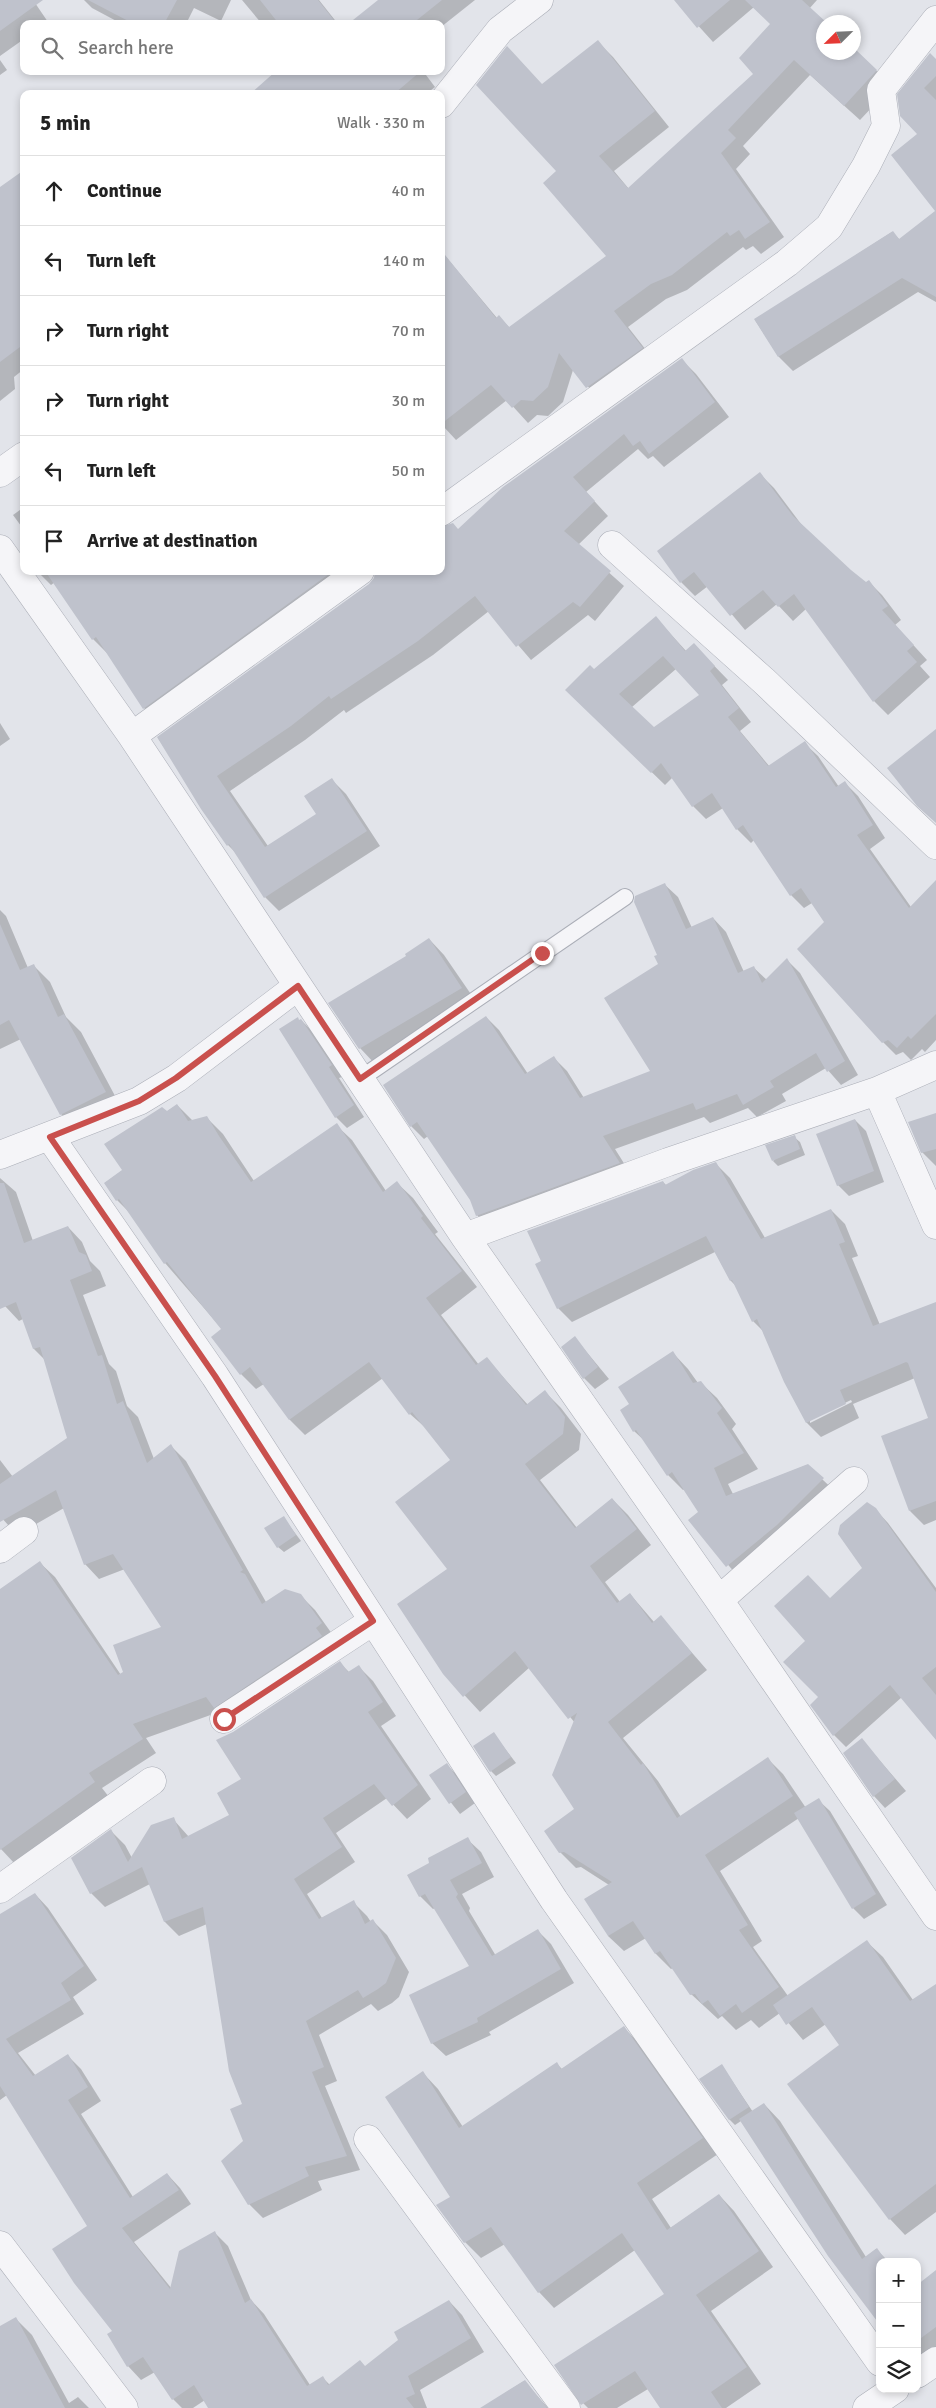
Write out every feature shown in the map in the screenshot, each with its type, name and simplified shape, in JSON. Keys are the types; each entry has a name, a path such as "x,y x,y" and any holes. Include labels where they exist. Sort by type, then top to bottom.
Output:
{"street":[{"path":"445,99 500,30 539,0"},
{"path":"445,509 787,262 829,227 866,166 886,126 881,90 936,20"},
{"path":"0,473 20,459"},
{"path":"612,545 764,681 936,845"},
{"path":"0,549 132,736 465,1237 719,1600 936,1916"},
{"path":"132,736 354,575"},
{"path":"0,1155 139,1101 176,1078 298,986"},
{"path":"465,1237 668,1162 877,1091 936,1065"},
{"path":"877,1091 936,1225"},
{"path":"50,1137 215,1376 554,1900 876,2356"},
{"path":"719,1600 854,1482"},
{"path":"0,1549 24,1532"},
{"path":"224,1719 373,1621"},
{"path":"0,1889 152,1781"},
{"path":"368,2139 566,2408"},
{"path":"0,2245 124,2408"},
{"path":"921,2371 936,2361"},
{"path":"867,2408 889,2393"}],"lane":[{"path":"360,1079 625,897"}],"building":[{"path":"0,0 43,0 0,31"},
{"path":"88,0 177,0 166,20 126,20"},
{"path":"260,0 318,0 334,20 276,20"},
{"path":"378,0 442,0 417,20 353,20"},
{"path":"674,0 730,0 697,28"},
{"path":"745,0 802,0 818,15 816,15 816,60 861,60 861,55 877,70 844,106 794,60 728,130 736,138 721,153 770,222 745,239 739,230 730,236 727,232 672,275 651,284 614,311 643,348 586,388 559,353 548,387 533,401 521,400 512,408 491,385 445,421 445,255 496,318 499,315 509,327 606,256 543,183 556,171 476,85 507,46 542,84 598,40 655,111 599,156 628,188 753,74 739,58 770,24"},
{"path":"930,53 936,59 936,76 924,88 936,100 936,297 902,278 778,357 754,319 893,231 899,239 935,211 891,155 917,134 900,116 897,94"},
{"path":"271,75 416,75 399,90 255,90"},
{"path":"20,173 20,347 0,362 0,187"},
{"path":"682,358 715,402 649,454 640,441 633,446 624,434 573,477 595,501 564,531 611,571 580,607 573,602 516,647 475,596 418,641 331,699 329,696 291,726 217,776 265,847 316,814 304,796 332,778 367,831 264,898 229,844 227,846 201,809 157,737 369,584 374,575 445,575 445,526 453,523 458,529 503,487"},
{"path":"760,472 793,516 851,570 866,582 869,580 888,606 882,610 914,645 907,651 917,662 873,702 794,594 778,607 763,590 730,616 694,572 680,583 657,551"},
{"path":"48,575 327,575 143,709 96,637 92,640"},
{"path":"656,616 685,651 694,643 715,666 710,671 739,708 728,717 768,766 805,741 836,787 845,781 873,825 857,835 909,908 936,880 936,1014 911,1039 908,1036 897,1048 888,1040 882,1043 797,949 824,922 801,888 790,896 743,825 736,830 712,793 692,807 661,763 651,773 565,690 590,665 594,669","holes":["663,656 699,695 654,727 619,694"]},
{"path":"936,729 936,823 917,806 887,768"},
{"path":"665,883 686,929 713,917 738,973 754,966 762,983 787,958 845,1061 827,1072 816,1053 770,1081 774,1087 743,1105 737,1094 696,1110 693,1103 603,1136 620,1163 476,1216 470,1200 417,1122 410,1127 383,1085 486,1016 525,1074 554,1056 580,1098 650,1071 604,998 658,964 654,956 657,955 634,902 635,896"},
{"path":"0,924 20,970 34,964 58,1017 64,1014 106,1092 60,1115 9,1020 0,1025"},
{"path":"429,938 462,988 359,1049 328,1003 406,956 405,954"},
{"path":"298,1017 332,1065 329,1067 354,1105 335,1118 279,1029"},
{"path":"177,1104 188,1121 207,1116 251,1182 337,1123 383,1192 397,1181 423,1216 421,1218 462,1271 426,1298 476,1365 487,1357 526,1405 545,1390 565,1417 563,1434 525,1464 575,1528 612,1498 637,1529 590,1566 617,1603 630,1593 652,1623 661,1615 692,1653 608,1722 641,1765 643,1763 677,1818 768,1757 793,1796 705,1855 748,1925 739,1930 779,1987 742,2013 736,2004 720,2016 708,2000 702,2004 695,1994 690,1995 660,1951 655,1954 633,1921 608,1936 584,1899 612,1882 564,1852 559,1853 544,1831 574,1809 552,1775 577,1713 568,1719 515,1651 463,1697 443,1674 397,1604 447,1569 395,1502 450,1460 412,1412 409,1415 369,1362 289,1420 250,1367 240,1375 211,1337 221,1329 167,1262 164,1264 119,1199 116,1201 104,1183 122,1170 104,1144 162,1107 167,1111"},
{"path":"936,1113 936,1149 921,1153 908,1122"},
{"path":"855,1119 874,1171 837,1186 816,1134"},
{"path":"795,1135 800,1149 772,1161 765,1145"},
{"path":"716,1162 761,1239 831,1209 845,1242 839,1244 873,1326 936,1302 936,1501 909,1511 881,1436 928,1418 908,1363 906,1362 840,1390 846,1404 806,1423 784,1382 757,1319 752,1322 732,1280 730,1281 706,1236 557,1309 535,1264 541,1261 527,1231 663,1181 665,1185 693,1170"},
{"path":"0,1183 4,1183 24,1243 68,1226 79,1252 86,1255 92,1271 70,1280 98,1356 102,1355 117,1404 123,1401 147,1463 171,1444 243,1570 240,1572 245,1574 262,1604 285,1589 301,1594 322,1623 316,1628 322,1636 214,1708 206,1697 133,1724 143,1739 89,1773 95,1782 0,1850 0,1589 40,1561 118,1675 123,1672 113,1645 161,1627 113,1554 84,1565 56,1490 0,1522 0,1484 67,1438 40,1347 33,1349 16,1302 0,1309"},
{"path":"575,1336 598,1367 583,1379 561,1347"},
{"path":"673,1351 693,1383 701,1381 722,1408 717,1413 744,1453 714,1468 726,1496 808,1464 824,1478 777,1525 726,1567 688,1520 698,1512 672,1472 667,1476 636,1430 633,1432 620,1410 629,1404 618,1387"},
{"path":"867,1502 876,1508 936,1592 936,1667 922,1678 936,1695 936,1740 890,1685 833,1736 810,1705 818,1697 783,1662 805,1641 774,1606 808,1575 830,1598 862,1568 838,1534 840,1525"},
{"path":"284,1516 296,1535 277,1548 264,1528"},
{"path":"340,1661 348,1672 359,1665 383,1702 368,1712 418,1785 392,1806 374,1784 323,1818 342,1847 294,1879 319,1919 354,1900 365,1924 373,1919 396,1958 386,1983 378,1989 363,1998 358,1990 306,2021 324,2067 312,2072 347,2156 305,2167 309,2176 248,2205 221,2161 243,2141 230,2109 242,2104 229,2071 203,1907 164,1922 142,1867 90,1894 71,1858 111,1829 128,1862 151,1825 174,1817 182,1839 229,1815 217,1793 241,1779 216,1740 233,1732"},
{"path":"494,1732 511,1757 490,1772 473,1746"},
{"path":"862,1738 895,1779 873,1797 843,1753"},
{"path":"447,1763 466,1792 449,1804 429,1775"},
{"path":"819,1798 876,1894 852,1909 794,1813"},
{"path":"468,1837 482,1863 450,1880 458,1894 456,1897 492,1956 538,1929 561,1969 477,2018 478,2022 431,2044 409,1995 469,1966 425,1894 419,1897 407,1875 429,1863 428,1858"},
{"path":"35,1893 84,1966 61,1983 71,2000 6,2039 33,2076 68,2054 88,2087 68,2100 130,2198 167,2173 179,2190 122,2228 170,2289 179,2251 215,2231 245,2303 251,2299 307,2386 323,2376 328,2385 360,2360 365,2366 398,2340 394,2332 449,2300 471,2338 408,2376 415,2394 406,2398 414,2408 208,2408 194,2385 172,2400 143,2357 127,2367 107,2334 112,2331 74,2283 52,2249 87,2226 0,2086 0,1914"},
{"path":"867,1940 910,2001 936,1984 936,2184 889,2220 787,2084 839,2045 812,2007 786,2025 773,2005"},
{"path":"624,2026 703,2138 637,2183 667,2230 719,2194 759,2251 696,2295 747,2367 711,2392 722,2408 660,2408 635,2371 581,2405 554,2365 664,2294 622,2233 538,2293 491,2227 464,2243 436,2205 450,2197 385,2097 423,2071 459,2128 557,2062 561,2069"},
{"path":"722,2064 749,2107 729,2120 699,2079"},
{"path":"764,2103 862,2259 877,2248 884,2258 876,2258 876,2320 828,2256 739,2119"},
{"path":"936,2270 936,2327 921,2338 921,2303 921,2282"},
{"path":"16,2317 65,2408 0,2408 0,2326"},
{"path":"525,2380 547,2408 480,2408"}],"route":[{"path":"224,1719 373,1621 215,1376 50,1137 139,1101 176,1078 298,986 360,1079 542,953"}]}
